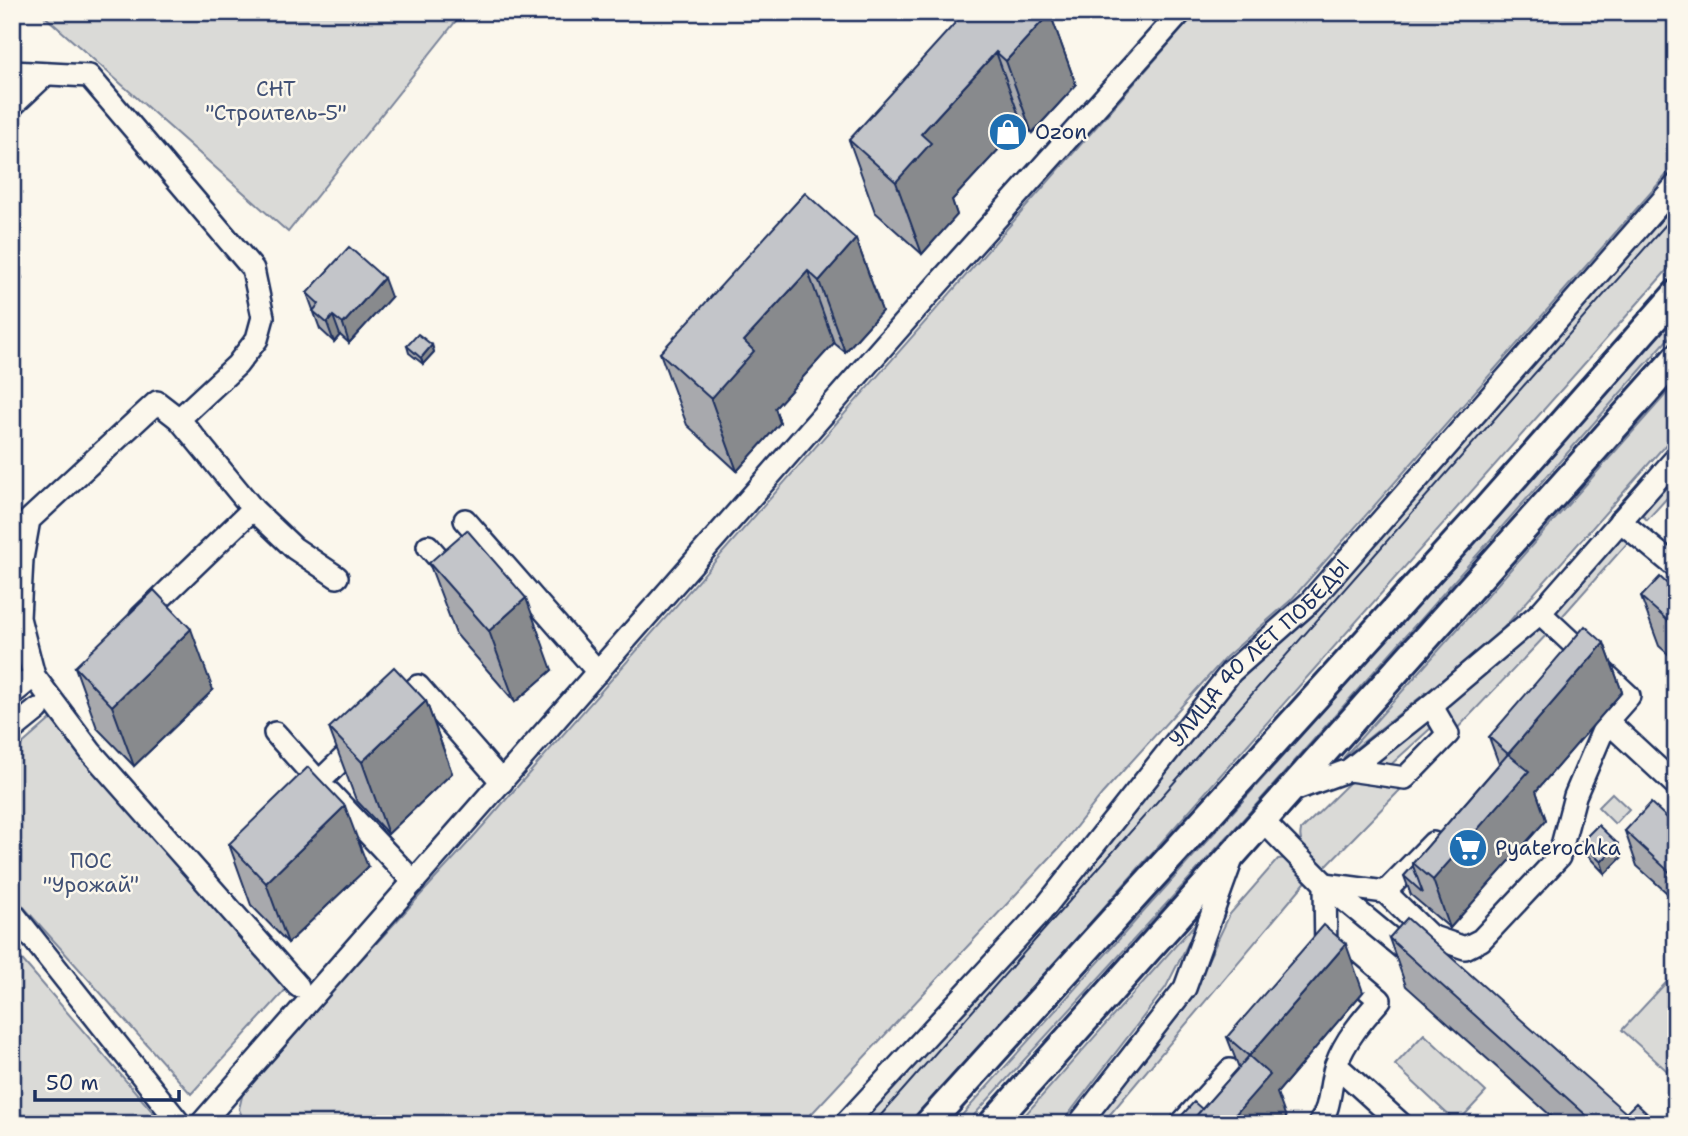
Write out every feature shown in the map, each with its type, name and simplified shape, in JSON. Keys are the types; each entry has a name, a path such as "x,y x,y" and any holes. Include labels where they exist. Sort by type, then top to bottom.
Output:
{"main road":[{"path":"928,1124 1488,507 1676,294"},
{"path":"992,1124 1676,358"}],"street":[{"path":"213,1119 414,882 1168,17"},
{"path":"12,72 89,76 253,270 263,317 257,339 237,365 179,419"},
{"path":"12,106 46,74"},
{"name":"УЛИЦА 40 ЛЕТ ПОБЕДЫ","path":"845,1124 1042,911 1231,672 1310,602 1676,185"},
{"path":"298,986 91,752 34,676 19,618 22,559 29,520 157,402 179,419 253,509 295,548 337,577"},
{"path":"1291,791 1349,769 1431,705 1540,613 1676,458"},
{"path":"127,631 253,509"},
{"path":"465,520 598,673"},
{"path":"1620,522 1676,567"},
{"path":"428,546 466,590 500,559"},
{"path":"1325,884 1385,892 1430,936 1465,948 1481,940 1559,857 1575,796 1608,721 1629,696 1540,613"},
{"path":"12,694 34,676"},
{"path":"319,782 418,686 502,782"},
{"path":"1349,769 1405,778 1448,734 1431,705"},
{"path":"12,730 37,709"},
{"path":"1608,721 1676,785"},
{"path":"275,733 414,882"},
{"path":"1263,821 1325,884 1414,957 1436,963"},
{"path":"1385,892 1449,826"},
{"path":"1079,1124 1185,988 1235,853"},
{"path":"1319,1124 1326,1114 1336,1065 1357,1026 1380,1000 1326,954 1325,884"},
{"path":"12,912 180,1124"},
{"path":"1336,1065 1401,1124"},
{"path":"1181,1124 1230,1070"}],"green space":[{"name":"СНТ \"Строитель-5\"","path":"40,12 463,12 288,232"},
{"path":"1197,12 1676,12 1676,164 1291,600 1226,657 1102,794 1060,847 802,1124 245,1124 239,1109 244,1088 467,844"},
{"path":"1676,197 1676,260 937,1096 911,1124 852,1124 1119,805"},
{"path":"1676,316 1676,330 1247,815 966,1124 954,1124"},
{"path":"1676,383 1676,433 1493,640 1343,758"},
{"path":"1676,466 1676,488 1647,520 1637,510"},
{"path":"1620,531 1631,539 1559,620 1549,611"},
{"path":"1540,620 1551,630 1453,733 1440,705"},
{"path":"1425,717 1431,728 1385,770 1366,766"},
{"name":"ПОС \"Урожай\"","path":"51,719 289,986 191,1094 12,894 12,753"},
{"path":"1351,781 1403,787 1323,869 1303,847 1301,830"},
{"path":"1612,793 1629,809 1615,824 1598,807"},
{"path":"1288,858 1309,878 1102,1124 1089,1124 1190,998 1230,914 1278,859"},
{"path":"1202,916 1166,987 1061,1124 1017,1124"},
{"path":"12,948 163,1124 12,1124"},
{"path":"1676,972 1676,1079 1622,1030"},
{"path":"1424,1034 1486,1092 1457,1123 1395,1065"}],"building":[{"path":"965,12 1050,13 1006,61 996,52 921,134 931,143 896,182 849,140"},
{"path":"805,193 856,239 819,281 808,271 744,341 754,351 711,399 660,353"},
{"path":"349,247 384,278 343,324 333,316 327,323 313,311 319,304 307,293"},
{"path":"418,334 432,345 421,358 407,346"},
{"path":"467,530 526,598 489,631 429,563"},
{"path":"1660,577 1676,592 1676,628 1641,597"},
{"path":"154,590 191,629 112,706 75,667"},
{"path":"1585,626 1604,643 1508,754 1489,737"},
{"path":"394,667 426,701 362,762 329,728"},
{"path":"1508,754 1529,771 1433,880 1413,863"},
{"path":"308,767 345,806 266,883 229,844"},
{"path":"1651,803 1676,826 1676,878 1625,831"},
{"path":"1598,825 1618,844 1601,862 1581,842"},
{"path":"1413,866 1423,893 1404,876"},
{"path":"1407,918 1626,1113 1636,1103 1658,1124 1596,1124 1389,938"},
{"path":"1324,925 1346,944 1249,1056 1227,1037"},
{"path":"1249,1056 1270,1075 1227,1124 1189,1124"},
{"path":"1194,1102 1202,1109 1189,1124 1174,1124"},
{"path":"1376,1118 1382,1124 1371,1124"}],"tram line":[{"path":"873,1124 1676,213"}],"place":[{"name":"Ozon","path":"1008,132"},
{"name":"Pyaterochka","path":"1468,848"}]}
